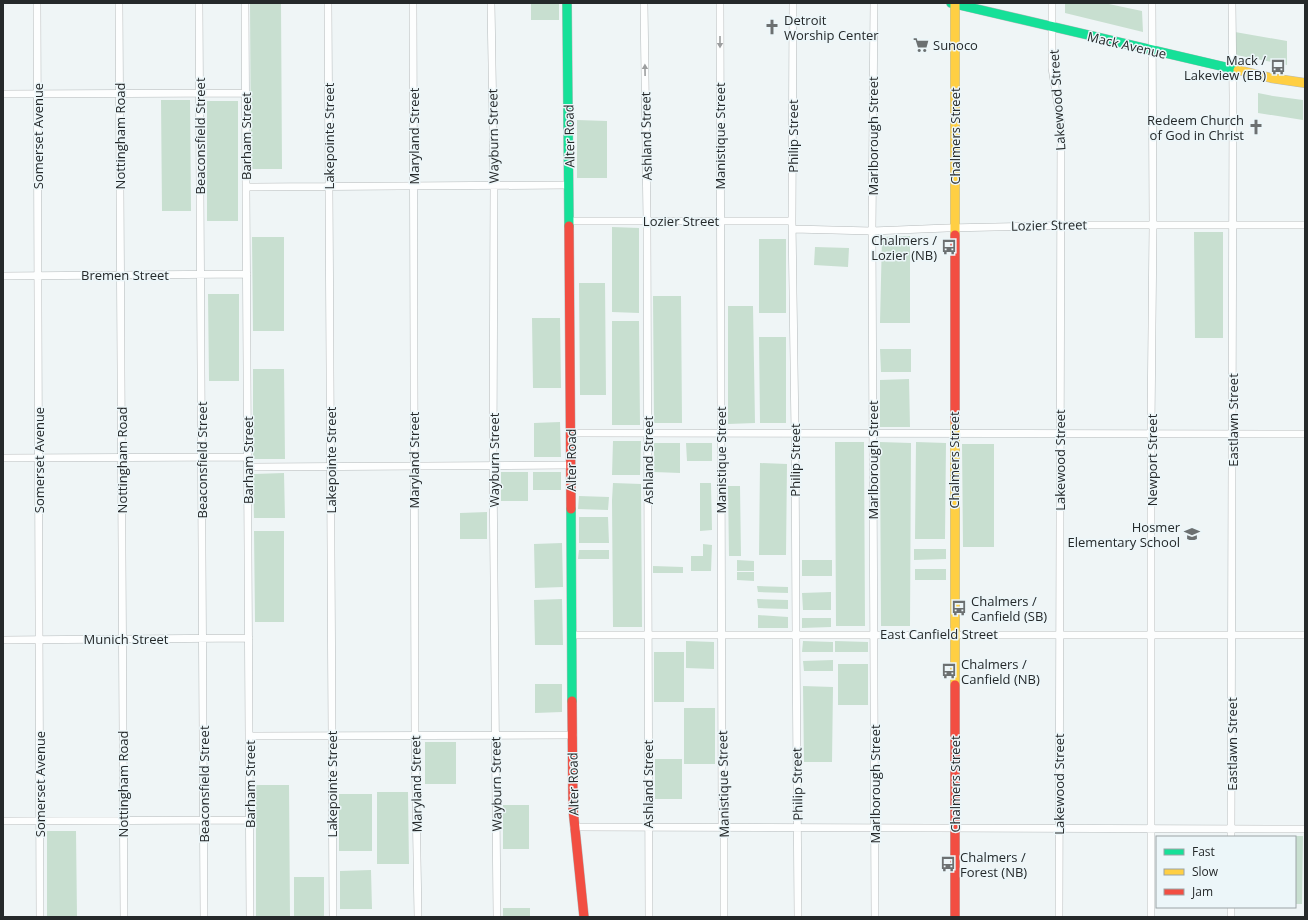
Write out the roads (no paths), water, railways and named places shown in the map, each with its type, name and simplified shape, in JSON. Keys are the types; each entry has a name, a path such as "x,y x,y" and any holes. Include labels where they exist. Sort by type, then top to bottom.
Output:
{"street":[{"name":"Somerset Avenue","path":"37,3 40,917"},
{"name":"Nottingham Road","path":"119,3 124,917"},
{"name":"Beaconsfield Street","path":"199,3 204,917"},
{"name":"Barham Street","path":"245,3 250,917"},
{"name":"Lakepointe Street","path":"328,3 333,917"},
{"name":"Maryland Street","path":"413,3 415,736 418,917"},
{"name":"Wayburn Street","path":"491,3 494,186 493,465 497,917"},
{"name":"Alter Road","path":"567,3 574,827 584,917"},
{"name":"Ashland Street","path":"644,3 647,221 649,917"},
{"name":"Manistique Street","path":"720,3 722,823 724,827 724,917"},
{"name":"Philip Street","path":"793,3 792,229 795,433 798,917"},
{"name":"Marlborough Street","path":"874,3 872,231 875,917"},
{"name":"Mack Avenue","path":"954,3 1052,28 1232,70 1305,83"},
{"name":"Chalmers Street","path":"954,3 955,917"},
{"name":"Lakewood Street","path":"1052,3 1052,75 1061,124 1059,917"},
{"name":"Newport Street","path":"1152,3 1152,917"},
{"name":"Eastlawn Street","path":"1232,3 1232,836"},
{"path":"3,94 246,93"},
{"path":"246,187 569,185"},
{"name":"Lozier Street","path":"570,221 792,221"},
{"name":"Lozier Street","path":"792,229 872,231 1061,225 1305,225"},
{"name":"Bremen Street","path":"3,276 247,274"},
{"path":"571,433 721,432 874,434 1305,434"},
{"path":"3,458 248,457"},
{"path":"248,467 571,465"},
{"name":"East Canfield Street","path":"572,634 1305,635"},
{"name":"Munich Street","path":"3,640 249,638"},
{"path":"250,736 573,735"},
{"path":"3,821 250,820"},
{"path":"574,827 1305,829"}],"place":[{"name":"Detroit Worship Center","path":"772,27"},
{"name":"Sunoco","path":"921,45"},
{"name":"Mack / Lakeview (EB)","path":"1278,67"},
{"name":"Redeem Church of God in Christ","path":"1256,127"},
{"name":"Chalmers / Lozier (NB)","path":"949,247"},
{"name":"Hosmer Elementary School","path":"1192,534"},
{"name":"Chalmers / Canfield (SB)","path":"959,608"},
{"name":"Chalmers / Canfield (NB)","path":"949,671"},
{"name":"Chalmers / Forest (NB)","path":"948,864"}]}
